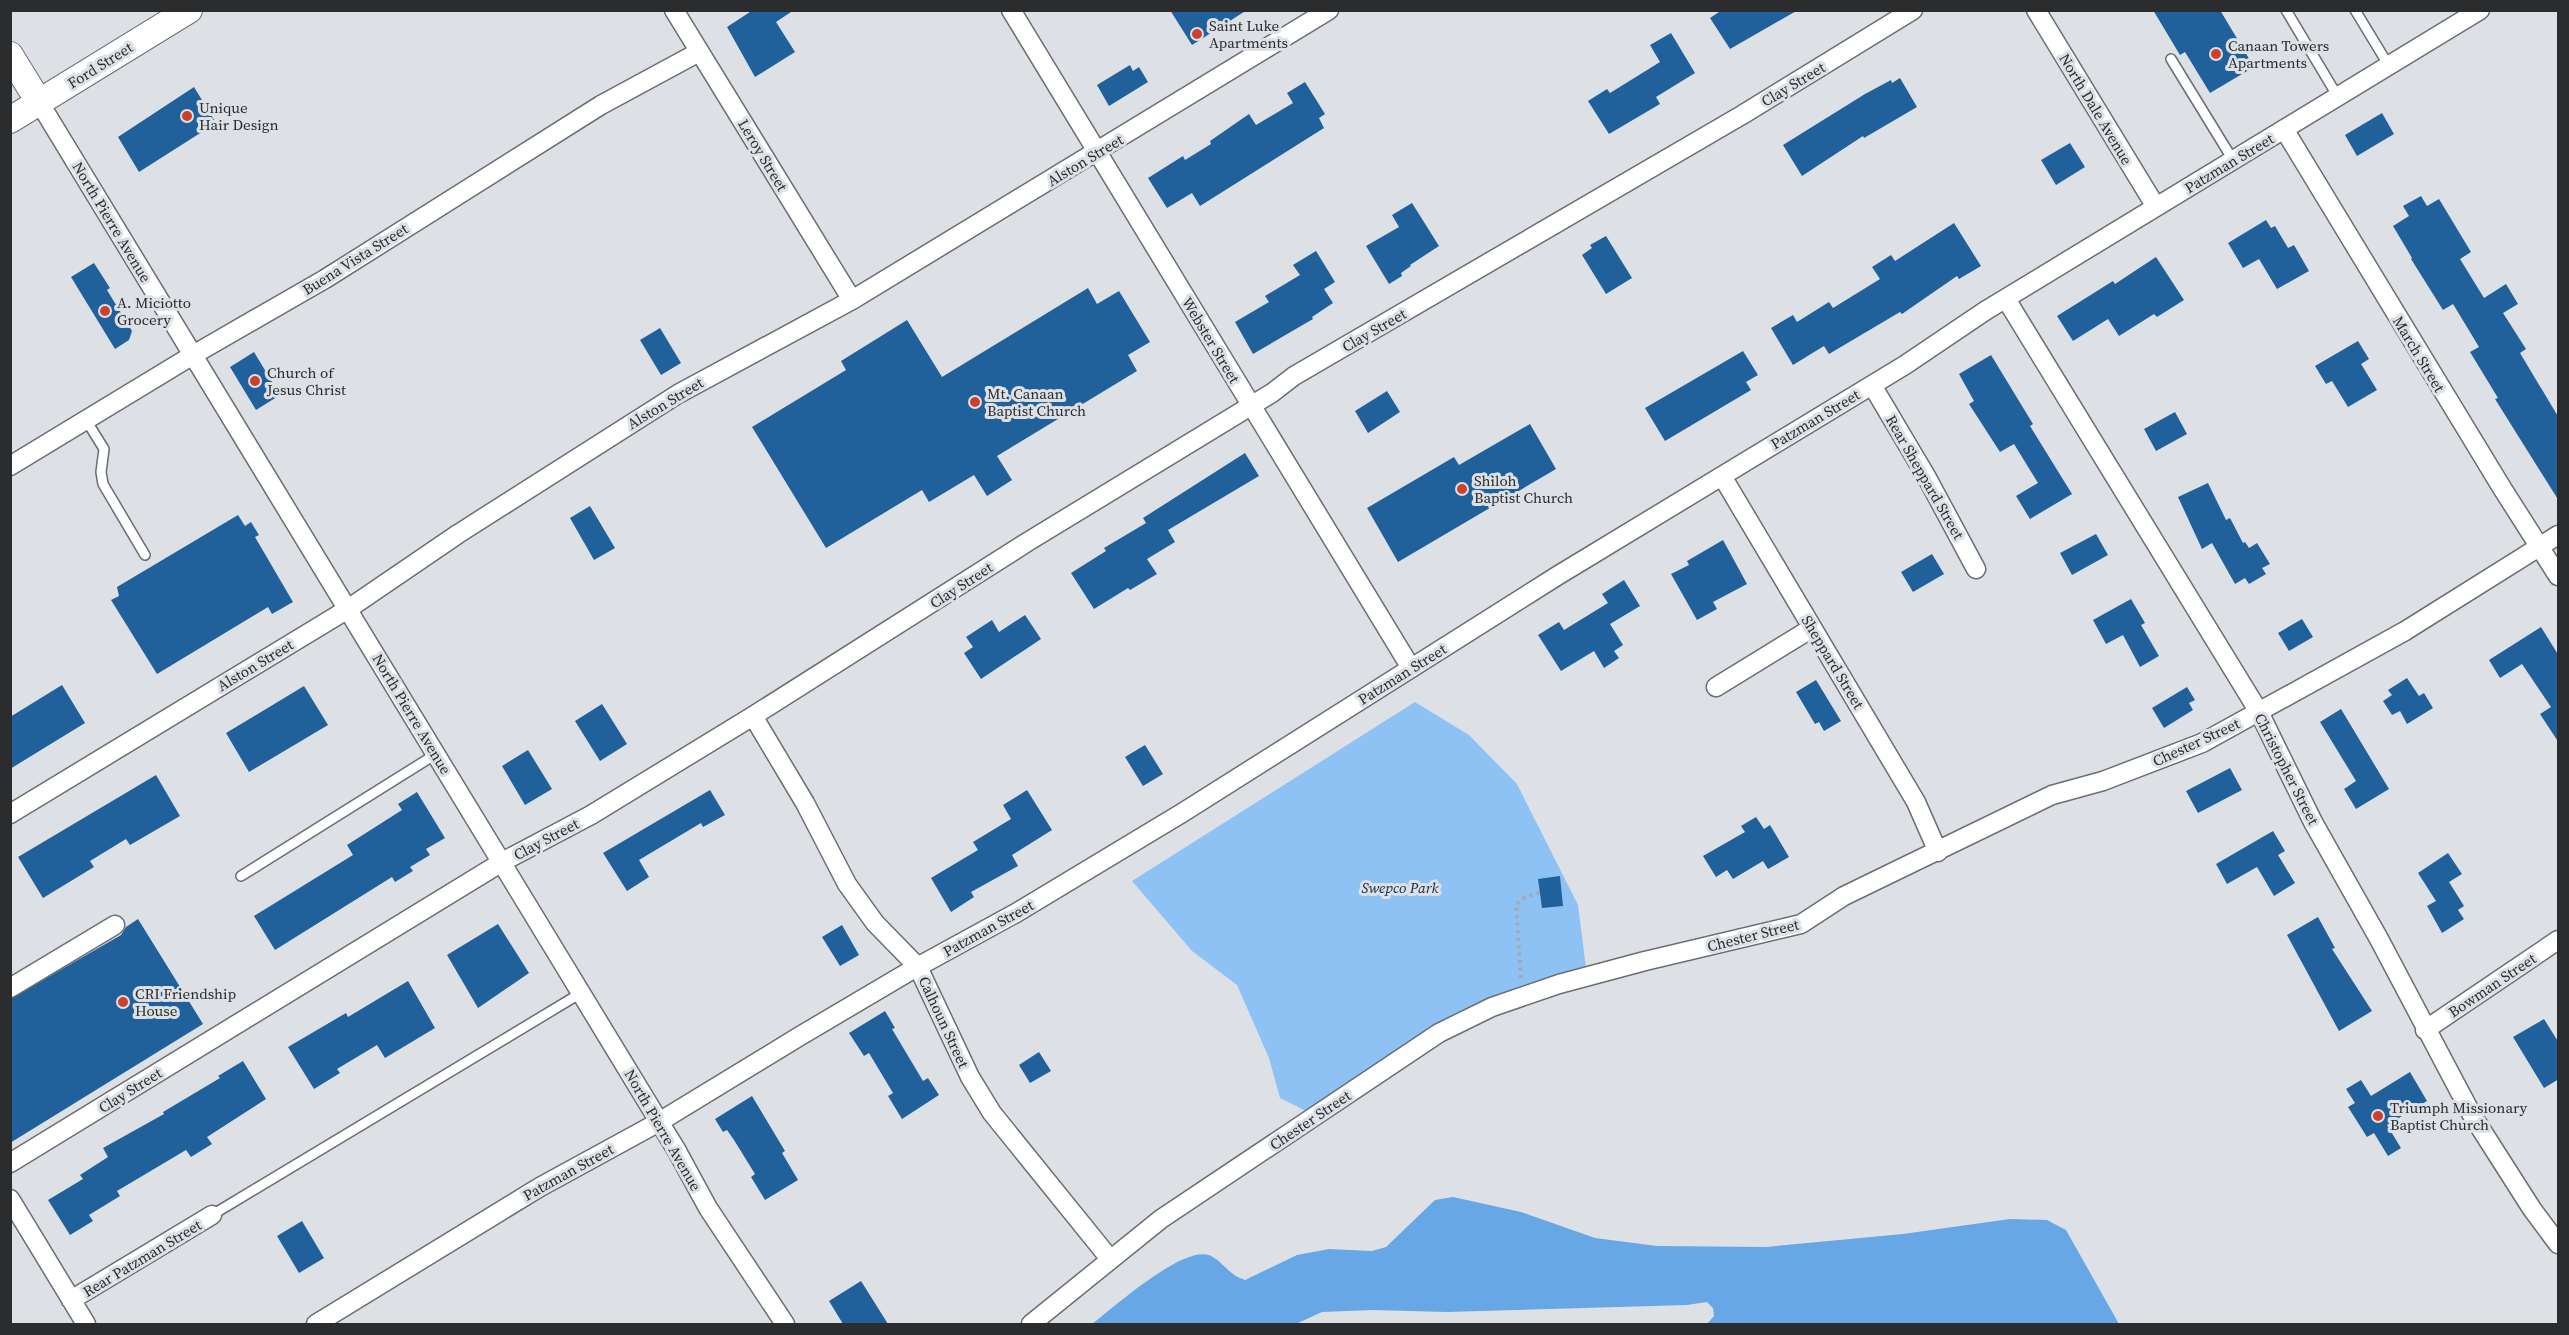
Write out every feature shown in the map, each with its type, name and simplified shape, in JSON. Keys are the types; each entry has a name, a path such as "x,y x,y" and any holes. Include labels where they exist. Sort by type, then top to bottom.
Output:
{"main road":[{"name":"Ford Street","path":"10,120 189,10"},
{"path":"10,55 39,102"}],"street":[{"name":"Leroy Street","path":"674,10 852,300"},
{"name":"Webster Street","path":"1011,10 1411,668"},
{"name":"Alston Street","path":"10,814 348,609 458,534 678,394 852,300 1098,152 1307,16 1329,10"},
{"name":"Clay Street","path":"10,1163 502,862 591,815 753,716 1029,541 1298,375 1751,110 1913,10"},
{"name":"North Dale Avenue","path":"2036,10 2156,207"},
{"name":"Patzman Street","path":"316,1324 540,1187 659,1122 918,967 981,934 1122,850 1557,576 1872,385 2006,299 2480,10"},
{"name":"Buena Vista Street","path":"10,466 325,279 601,105 699,52"},
{"name":"North Pierre Avenue","path":"39,102 502,862 659,1122 708,1208 785,1324"},
{"name":"March Street","path":"2284,129 2538,547 2559,576"},
{"name":"Christopher Street","path":"2006,299 2259,712 2292,784 2382,945 2425,1030 2501,1162 2559,1244"},
{"name":"Rear Sheppard Street","path":"1872,385 1926,476 1976,569"},
{"name":"Sheppard Street","path":"1722,476 1916,802 1938,852"},
{"name":"Chester Street","path":"1031,1324 1161,1219 1439,1033 1492,1007 1559,984 1645,961 1789,928 1810,920 1844,896 2052,795 2103,781 2202,743 2405,631 2559,535"},
{"path":"1716,687 1812,628"},
{"name":"Calhoun Street","path":"753,716 805,803 847,884 875,923 918,967 970,1077 992,1113 1110,1259"},
{"path":"10,988 115,925"},
{"name":"Bowman Street","path":"2425,1030 2559,940"},
{"path":"10,1199 86,1324"},
{"name":"Rear Patzman Street","path":"71,1300 212,1215"}],"lane":[{"path":"2286,10 2338,97"},
{"path":"2355,10 2389,66"},
{"path":"2171,59 2233,160"},
{"path":"86,420 104,449 101,472 103,484 145,555"},
{"path":"240,876 436,754"},
{"path":"212,1215 581,993"}],"path":[{"path":"1523,997 1516,905 1521,899 1539,893"}],"green space":[{"name":"Swepco Park","path":"1415,702 1469,735 1517,784 1578,905 1587,976 1492,1007 1316,1116 1280,1098 1269,1058 1237,985 1192,951 1132,881"}],"shaded area":[{"path":"1453,1197 1521,1212 1595,1238 1657,1246 1766,1247 1903,1234 2010,1219 2047,1220 2066,1230 2119,1324 1707,1324 1714,1316 1713,1308 1707,1302 1687,1305 1447,1312 1373,1310 1322,1312 1296,1324 1092,1324 1150,1279 1184,1259 1199,1255 1211,1256 1245,1280 1297,1255 1329,1249 1372,1251 1386,1247 1435,1200"}],"building":[{"path":"753,10 794,10 776,22 795,52 755,77 727,27"},
{"name":"Saint Luke Apartments","path":"1170,10 1247,10 1192,45"},
{"path":"1722,10 1798,10 1730,49 1710,18"},
{"name":"Canaan Towers Apartments","path":"2153,10 2220,10 2254,67 2210,93 2185,52 2180,55"},
{"path":"1671,33 1695,73 1656,97 1660,104 1609,134 1588,101 1607,89 1610,93 1660,62 1650,45"},
{"path":"1130,65 1133,71 1139,67 1148,82 1109,106 1097,85"},
{"path":"1900,78 1917,107 1864,138 1863,136 1802,176 1783,145 1865,94 1891,80 1892,83"},
{"path":"1305,82 1325,114 1319,118 1324,128 1200,206 1192,193 1167,208 1148,178 1183,156 1185,160 1211,144 1210,141 1249,114 1256,125 1293,103 1287,93"},
{"path":"194,87 216,123 139,172 118,137"},
{"path":"2382,113 2394,134 2357,156 2345,135"},
{"path":"2070,143 2085,167 2056,185 2041,160"},
{"path":"2421,196 2427,206 2439,199 2471,252 2460,259 2484,298 2506,284 2518,304 2503,313 2526,349 2520,353 2559,418 2559,501 2495,399 2498,398 2470,352 2479,347 2453,304 2443,310 2393,226 2409,216 2403,206"},
{"path":"1412,203 1439,246 1410,265 1401,273 1402,276 1389,284 1366,246 1399,227 1392,215"},
{"path":"2266,220 2271,228 2275,226 2288,248 2294,245 2309,271 2277,289 2259,259 2243,268 2228,243"},
{"path":"1954,223 1981,266 1959,279 1957,276 1902,314 1900,312 1829,354 1824,346 1793,365 1771,328 1793,315 1797,322 1829,302 1833,308 1880,279 1872,267 1891,255 1895,261"},
{"path":"1606,236 1632,278 1606,294 1582,255 1592,248 1590,245"},
{"path":"1316,251 1335,282 1324,289 1333,303 1312,317 1313,319 1253,354 1235,322 1269,302 1265,296 1300,275 1293,265"},
{"path":"2156,257 2184,300 2157,317 2154,314 2119,336 2108,319 2073,341 2057,316 2113,281 2115,284"},
{"name":"A. Miciotto Grocery","path":"94,263 110,288 107,290 132,331 129,340 115,349 71,277"},
{"name":"Mt. Canaan Baptist Church","path":"1088,288 1097,304 1119,291 1150,342 1128,355 1137,371 997,456 1012,480 987,496 974,475 929,502 922,490 826,548 752,427 846,370 841,361 907,320 942,377"},
{"path":"660,328 681,363 661,375 640,340"},
{"path":"2358,341 2369,359 2361,364 2377,390 2348,407 2332,381 2326,384 2315,366"},
{"path":"1743,351 1758,375 1746,382 1751,390 1665,441 1645,408"},
{"name":"Church of Jesus Christ","path":"254,352 280,395 256,410 230,367"},
{"path":"1991,355 2033,424 2030,426 2072,494 2030,519 2016,496 2038,483 2014,444 2000,452 1969,404 1974,401 1959,374"},
{"path":"1387,391 1400,412 1368,433 1355,411"},
{"path":"2175,412 2187,434 2156,451 2144,429"},
{"name":"Shiloh Baptist Church","path":"1530,424 1556,469 1398,562 1367,508 1454,457 1459,465"},
{"path":"1245,453 1259,476 1168,530 1175,542 1147,559 1157,574 1130,590 1128,588 1094,609 1071,573 1106,551 1104,548 1146,523 1143,518"},
{"path":"2208,483 2226,520 2230,518 2243,543 2245,542 2249,548 2257,543 2270,564 2262,568 2266,574 2249,584 2245,578 2235,584 2212,543 2202,549 2178,497"},
{"path":"590,506 615,548 594,560 570,518"},
{"path":"238,515 245,526 251,522 259,535 255,537 293,602 272,614 268,607 157,674 111,600 119,596 117,587"},
{"path":"2096,534 2108,555 2072,575 2060,553"},
{"path":"1723,540 1747,584 1713,602 1717,609 1697,620 1671,574 1689,565 1687,561"},
{"path":"1932,554 1944,574 1913,592 1901,572"},
{"path":"1624,580 1640,606 1610,624 1623,645 1614,651 1619,658 1604,668 1594,651 1561,671 1538,635 1559,622 1564,630 1608,603 1602,594"},
{"path":"2131,599 2145,623 2141,625 2159,656 2140,667 2123,635 2106,644 2093,620"},
{"path":"1025,615 1041,639 981,679 964,653 973,647 966,637 992,620 999,632"},
{"path":"2302,619 2313,637 2289,651 2278,633"},
{"path":"2541,627 2559,656 2559,743 2540,714 2551,707 2522,664 2500,678 2489,660"},
{"path":"2407,678 2419,696 2424,693 2433,708 2407,724 2400,711 2392,715 2383,701 2392,695 2388,690"},
{"path":"1816,680 1841,721 1824,731 1819,722 1815,724 1796,692"},
{"path":"62,685 85,723 10,769 10,717"},
{"path":"304,686 328,725 249,772 226,733"},
{"path":"2187,687 2195,700 2189,703 2193,710 2164,728 2152,708"},
{"path":"602,704 627,744 600,761 575,721"},
{"path":"2341,709 2389,789 2356,809 2344,789 2356,781 2320,722"},
{"path":"1145,745 1163,774 1143,786 1125,757"},
{"path":"528,750 552,789 525,805 502,766"},
{"path":"2230,768 2242,790 2198,813 2186,791"},
{"path":"156,775 180,816 130,845 126,839 90,861 94,867 43,898 18,857"},
{"path":"710,790 725,815 703,827 701,823 639,860 649,877 627,891 603,853"},
{"path":"1027,790 1052,830 1012,855 1018,866 971,892 974,897 951,912 931,878 978,850 973,842 1011,819 1003,805"},
{"path":"417,792 445,838 426,849 430,855 410,867 413,871 395,882 392,877 275,950 254,916 353,855 347,845 402,810 398,804"},
{"path":"1756,817 1764,829 1770,825 1789,857 1768,869 1763,861 1733,879 1727,870 1716,877 1703,856 1745,832 1741,826"},
{"path":"2273,831 2285,851 2278,855 2295,883 2274,896 2257,867 2227,884 2216,864"},
{"path":"2448,853 2462,874 2449,882 2464,906 2458,910 2464,919 2442,933 2427,906 2436,901 2418,873"},
{"path":"1560,876 1563,906 1542,908 1538,879"},
{"path":"2318,917 2335,948 2332,949 2372,1011 2339,1031 2287,935"},
{"path":"138,919 203,1024 10,1143 10,999 121,935 126,927"},
{"path":"498,924 529,973 478,1008 447,955"},
{"path":"842,925 859,955 840,966 822,937"},
{"path":"408,981 435,1028 385,1058 377,1045 337,1069 340,1073 314,1089 288,1047 346,1013 348,1017"},
{"path":"885,1011 895,1028 892,1029 923,1081 928,1078 939,1095 902,1119 888,1096 893,1093 869,1053 864,1056 849,1033"},
{"path":"2544,1019 2559,1043 2559,1079 2544,1088 2513,1037"},
{"path":"1039,1052 1051,1071 1030,1083 1019,1065"},
{"path":"243,1061 266,1099 207,1137 212,1144 191,1157 186,1150 117,1191 120,1196 89,1215 93,1221 70,1235 48,1200 83,1179 80,1175 108,1157 103,1148 164,1114 163,1112 220,1078 218,1076"},
{"name":"Triumph Missionary Baptist Church","path":"2410,1072 2427,1101 2387,1125 2401,1148 2388,1156 2374,1133 2367,1137 2348,1107 2355,1103 2346,1089 2361,1080 2371,1096"},
{"path":"752,1096 785,1151 782,1153 798,1180 765,1200 751,1177 755,1174 727,1130 723,1132 715,1119"},
{"path":"302,1221 324,1258 299,1273 277,1236"},
{"path":"861,1281 888,1324 843,1324 829,1301"}],"place":[{"name":"Saint Luke Apartments","path":"1197,34"},
{"name":"Canaan Towers Apartments","path":"2216,54"},
{"name":"Unique Hair Design","path":"187,116"},
{"name":"A. Miciotto Grocery","path":"105,311"},
{"name":"Church of Jesus Christ","path":"255,381"},
{"name":"Mt. Canaan Baptist Church","path":"975,402"},
{"name":"Shiloh Baptist Church","path":"1462,489"},
{"name":"CRI Friendship House","path":"123,1002"},
{"name":"Triumph Missionary Baptist Church","path":"2378,1116"}]}
